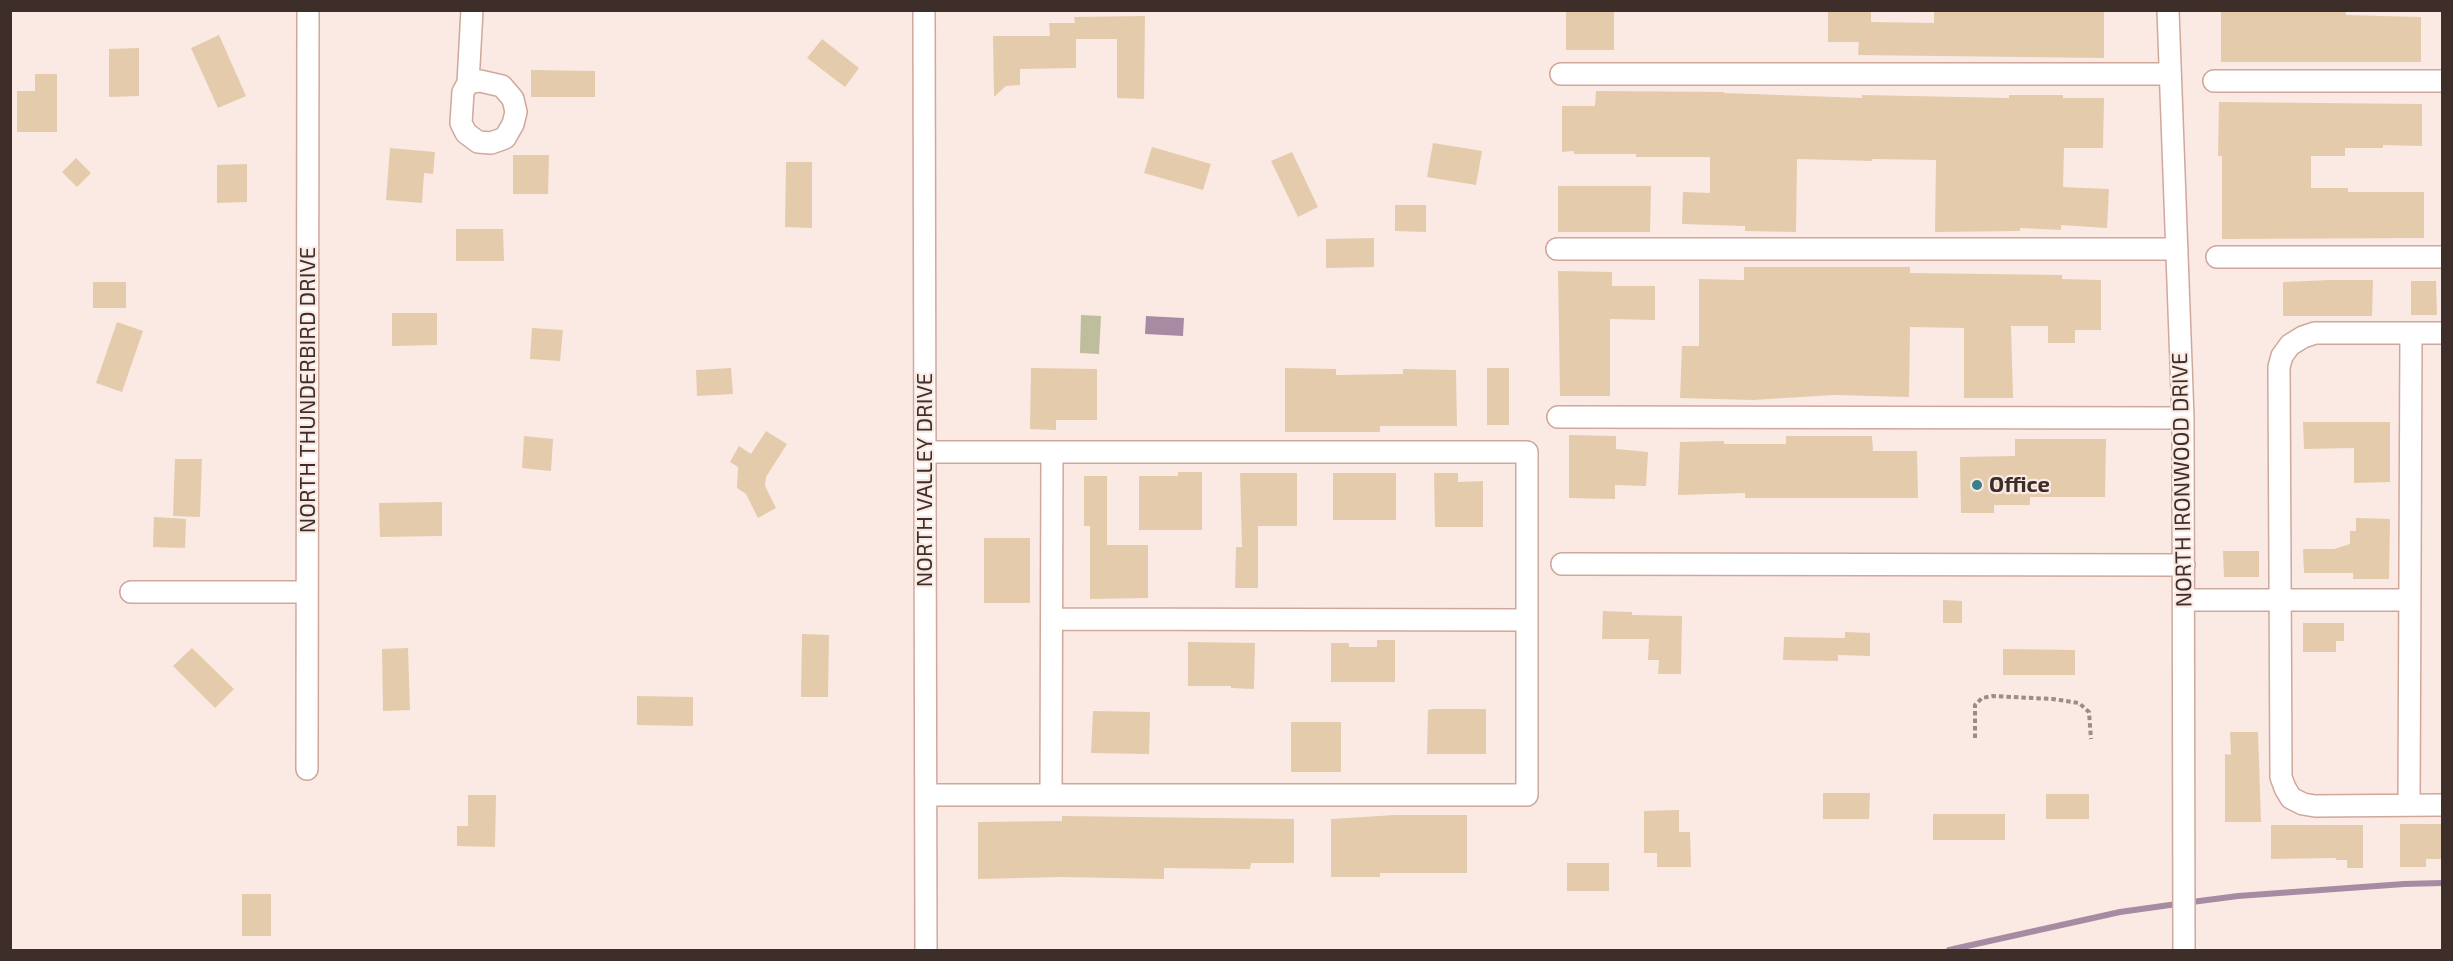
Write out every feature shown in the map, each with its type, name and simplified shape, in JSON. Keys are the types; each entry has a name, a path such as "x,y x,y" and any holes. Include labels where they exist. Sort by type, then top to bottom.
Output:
{"street":[{"name":"NORTH THUNDERBIRD DRIVE","path":"307,769 308,10"},
{"path":"468,83 472,10"},
{"name":"NORTH VALLEY DRIVE","path":"924,10 926,951"},
{"name":"NORTH IRONWOOD DRIVE","path":"2168,10 2183,418 2184,951"},
{"path":"1561,75 2170,74"},
{"path":"2214,81 2442,81"},
{"path":"1557,249 2177,249"},
{"path":"2217,257 2442,257"},
{"path":"2442,333 2315,333 2290,345 2282,356 2279,367 2281,777 2284,788 2291,798 2303,804 2315,806 2442,805"},
{"path":"2409,805 2411,333"},
{"path":"1558,417 2183,418"},
{"path":"925,452 1527,452 1527,795 926,795"},
{"path":"1051,795 1052,452"},
{"path":"1562,564 2184,565"},
{"path":"131,592 307,592"},
{"path":"2184,600 2410,600"},
{"path":"1052,619 1527,620"}],"path":[{"path":"1975,738 1975,705 1982,698 1994,696 2054,699 2079,703 2089,712 2091,739"}],"green space":[{"path":"1081,315 1101,316 1099,354 1080,353"}],"shaded area":[{"path":"1146,316 1184,318 1183,336 1145,334"}],"building":[{"path":"1566,10 1614,10 1614,50 1566,50"},
{"path":"1934,10 2104,10 2104,58 1858,55 1859,42 1828,42 1828,11 1871,11 1871,22 1934,23"},
{"path":"2221,10 2346,10 2346,15 2421,17 2421,62 2221,62"},
{"path":"1145,16 1144,99 1117,98 1117,39 1076,39 1076,68 1020,69 1020,85 1006,86 994,97 993,36 1050,36 1049,23 1075,23 1074,17"},
{"path":"219,35 246,96 218,108 191,48"},
{"path":"822,39 859,68 845,87 807,58"},
{"path":"139,48 139,96 109,97 109,49"},
{"path":"531,70 595,71 595,97 531,97"},
{"path":"35,74 57,74 57,132 17,132 17,91 35,91"},
{"path":"1596,91 1724,92 1862,98 1862,95 2009,98 2009,95 2063,95 2063,98 2104,98 2103,148 2064,148 2063,187 2109,189 2107,228 2061,225 2061,230 2020,228 2020,231 1935,232 1936,160 1872,159 1872,161 1797,159 1796,232 1745,231 1745,226 1682,224 1683,192 1710,193 1710,157 1636,157 1636,154 1562,152 1562,106 1595,106"},
{"path":"2219,102 2422,104 2422,146 2383,145 2383,148 2345,148 2345,156 2311,156 2311,188 2348,188 2348,192 2424,192 2424,238 2222,239 2222,156 2218,156"},
{"path":"1433,143 1482,151 1476,185 1427,177"},
{"path":"1152,147 1211,164 1203,190 1144,173"},
{"path":"390,148 435,152 433,174 424,173 422,203 386,200"},
{"path":"1292,152 1318,207 1298,217 1271,161"},
{"path":"513,155 549,155 548,194 513,194"},
{"path":"76,158 91,173 77,187 62,172"},
{"path":"786,162 812,162 812,228 785,227"},
{"path":"247,164 247,202 217,203 217,165"},
{"path":"1558,186 1651,186 1650,232 1558,232"},
{"path":"1395,205 1426,205 1426,232 1395,231"},
{"path":"456,229 503,229 504,261 456,261"},
{"path":"1374,238 1374,267 1326,268 1326,239"},
{"path":"1744,267 1910,267 1910,273 2062,275 2062,279 2101,280 2101,330 2075,330 2075,343 2048,343 2048,326 2011,326 2013,398 1964,398 1964,328 1910,327 1909,397 1834,395 1752,400 1680,398 1682,346 1699,346 1699,279 1744,280"},
{"path":"1558,271 1612,272 1612,286 1655,286 1655,320 1610,319 1610,396 1560,396"},
{"path":"2373,280 2372,316 2283,316 2283,282"},
{"path":"2411,281 2436,281 2437,315 2411,315"},
{"path":"93,282 126,282 126,308 93,308"},
{"path":"392,313 437,313 437,345 392,346"},
{"path":"117,322 143,331 122,392 96,383"},
{"path":"532,328 563,330 560,361 530,359"},
{"path":"731,368 733,394 697,396 696,370"},
{"path":"1031,368 1097,369 1097,420 1056,420 1056,430 1030,429"},
{"path":"1285,368 1336,369 1336,375 1403,374 1403,369 1456,370 1457,426 1380,426 1380,432 1285,432"},
{"path":"1487,368 1509,368 1509,425 1487,425"},
{"path":"2303,422 2390,422 2390,482 2354,483 2354,448 2304,449"},
{"path":"766,431 787,444 766,477 765,486 776,508 758,518 746,494 737,488 738,467 730,462 739,446 751,454"},
{"path":"1569,435 1616,436 1616,449 1648,452 1646,486 1615,485 1615,499 1569,498"},
{"path":"524,436 553,439 551,471 522,468"},
{"path":"1786,436 1872,436 1873,451 1917,451 1918,498 1745,498 1745,493 1678,495 1680,442 1724,441 1724,444 1786,444"},
{"path":"2015,439 2106,439 2105,497 2030,497 2030,505 1994,505 1994,513 1961,513 1960,457 2015,456"},
{"path":"175,459 202,459 200,517 173,516"},
{"path":"1178,472 1202,472 1202,530 1139,530 1139,476 1178,476"},
{"path":"1240,473 1297,473 1297,526 1258,526 1258,588 1235,588 1236,547 1242,547"},
{"path":"1333,473 1396,473 1396,520 1333,520"},
{"path":"1434,473 1458,473 1458,482 1483,481 1483,527 1435,527"},
{"path":"1084,476 1107,476 1107,545 1148,545 1148,598 1090,599 1090,526 1084,526"},
{"path":"442,502 442,536 380,537 379,503"},
{"path":"154,517 186,519 185,548 153,547"},
{"path":"2356,518 2390,519 2389,579 2353,579 2353,573 2304,573 2303,549 2334,549 2350,544 2350,531 2356,531"},
{"path":"984,538 1030,538 1030,603 984,603"},
{"path":"2223,551 2259,551 2259,577 2224,577"},
{"path":"1943,600 1962,601 1962,623 1943,623"},
{"path":"1603,611 1632,612 1632,615 1682,616 1681,674 1658,674 1659,660 1648,660 1649,639 1602,639"},
{"path":"2303,623 2344,623 2344,641 2336,641 2336,652 2303,652"},
{"path":"1845,632 1870,633 1870,656 1838,655 1838,661 1783,660 1784,637 1845,638"},
{"path":"802,634 829,635 828,697 801,697"},
{"path":"1377,640 1395,640 1395,682 1331,682 1331,643 1349,643 1349,647 1377,647"},
{"path":"1188,642 1255,643 1254,689 1231,688 1231,686 1188,686"},
{"path":"192,648 234,689 215,708 173,666"},
{"path":"408,648 410,710 383,711 382,649"},
{"path":"2003,649 2075,650 2075,675 2003,675"},
{"path":"637,696 693,697 693,726 637,725"},
{"path":"1486,709 1486,754 1427,754 1428,710"},
{"path":"1093,711 1150,712 1149,754 1091,753"},
{"path":"1291,722 1341,722 1341,772 1291,772"},
{"path":"2230,732 2258,732 2261,822 2225,822 2225,754 2231,755"},
{"path":"1823,793 1870,793 1869,819 1823,819"},
{"path":"2046,794 2089,794 2089,819 2046,819"},
{"path":"468,795 496,795 495,847 457,846 457,826 468,826"},
{"path":"1679,810 1679,832 1690,832 1691,867 1657,867 1657,853 1644,853 1644,811"},
{"path":"1933,814 2005,814 2005,840 1933,840"},
{"path":"1395,815 1467,815 1467,873 1380,873 1380,877 1331,877 1331,819"},
{"path":"1062,816 1294,819 1294,863 1251,863 1250,869 1164,868 1164,879 1062,877 978,879 978,822 1062,821"},
{"path":"2400,824 2442,824 2442,859 2426,859 2426,867 2400,867"},
{"path":"2271,825 2363,825 2363,868 2347,868 2347,860 2336,860 2336,858 2271,859"},
{"path":"1567,863 1609,863 1609,891 1567,891"},
{"path":"242,894 271,894 271,936 242,936"}],"waterway":[{"path":"1949,950 2120,912 2184,903 2238,896 2442,883"}],"place":[{"name":"Office","path":"1977,485"}]}
